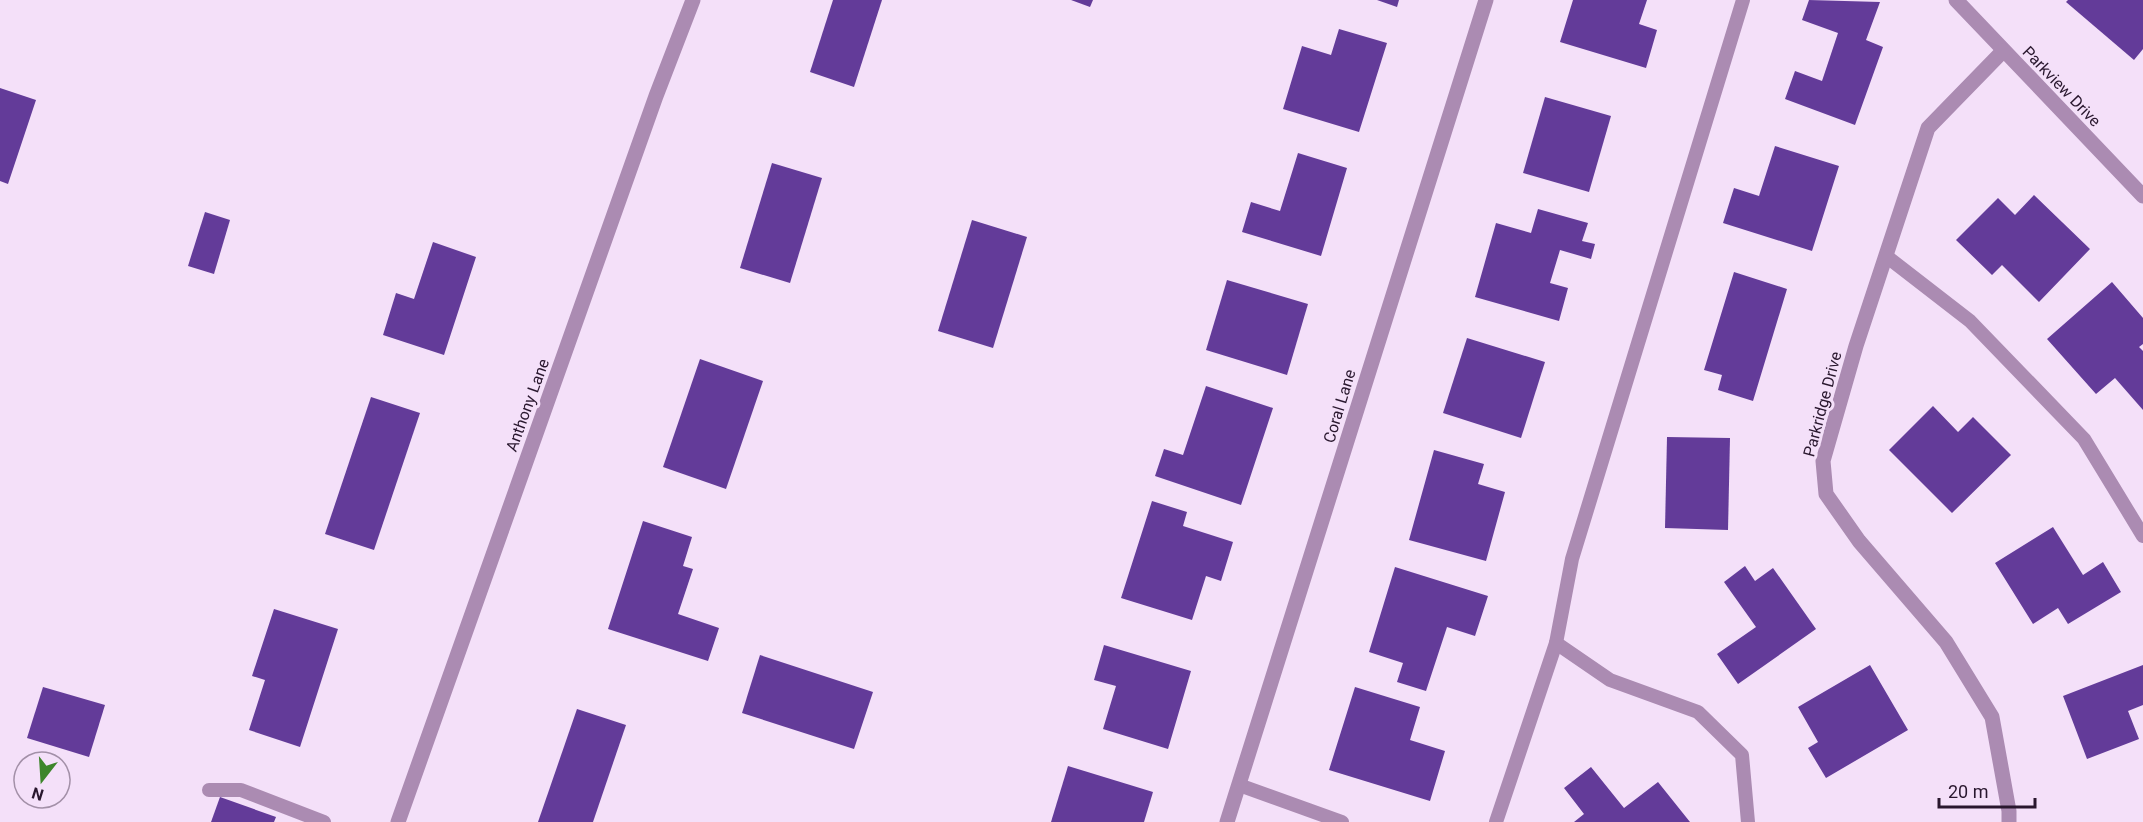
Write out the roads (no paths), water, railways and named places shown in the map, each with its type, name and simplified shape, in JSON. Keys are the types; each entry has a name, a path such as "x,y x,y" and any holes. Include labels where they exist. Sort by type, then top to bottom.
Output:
{"street":[{"name":"Anthony Lane","path":"398,822 652,107 693,0"},
{"name":"Coral Lane","path":"1227,822 1486,0"},
{"name":"Parkview Drive","path":"1956,0 2143,196"},
{"name":"Parkridge Drive","path":"2003,51 1928,128 1856,346 1823,461 1826,494 1859,541 1946,642 1992,717 2009,822"}],"lane":[{"path":"1496,822 1556,643 1572,559 1743,0"},
{"path":"1886,256 1970,321 2084,439 2143,536"},
{"path":"1556,643 1610,680 1698,712 1742,755 1748,822"},
{"path":"1239,785 1342,822"},
{"path":"209,790 240,790 324,822"}]}
